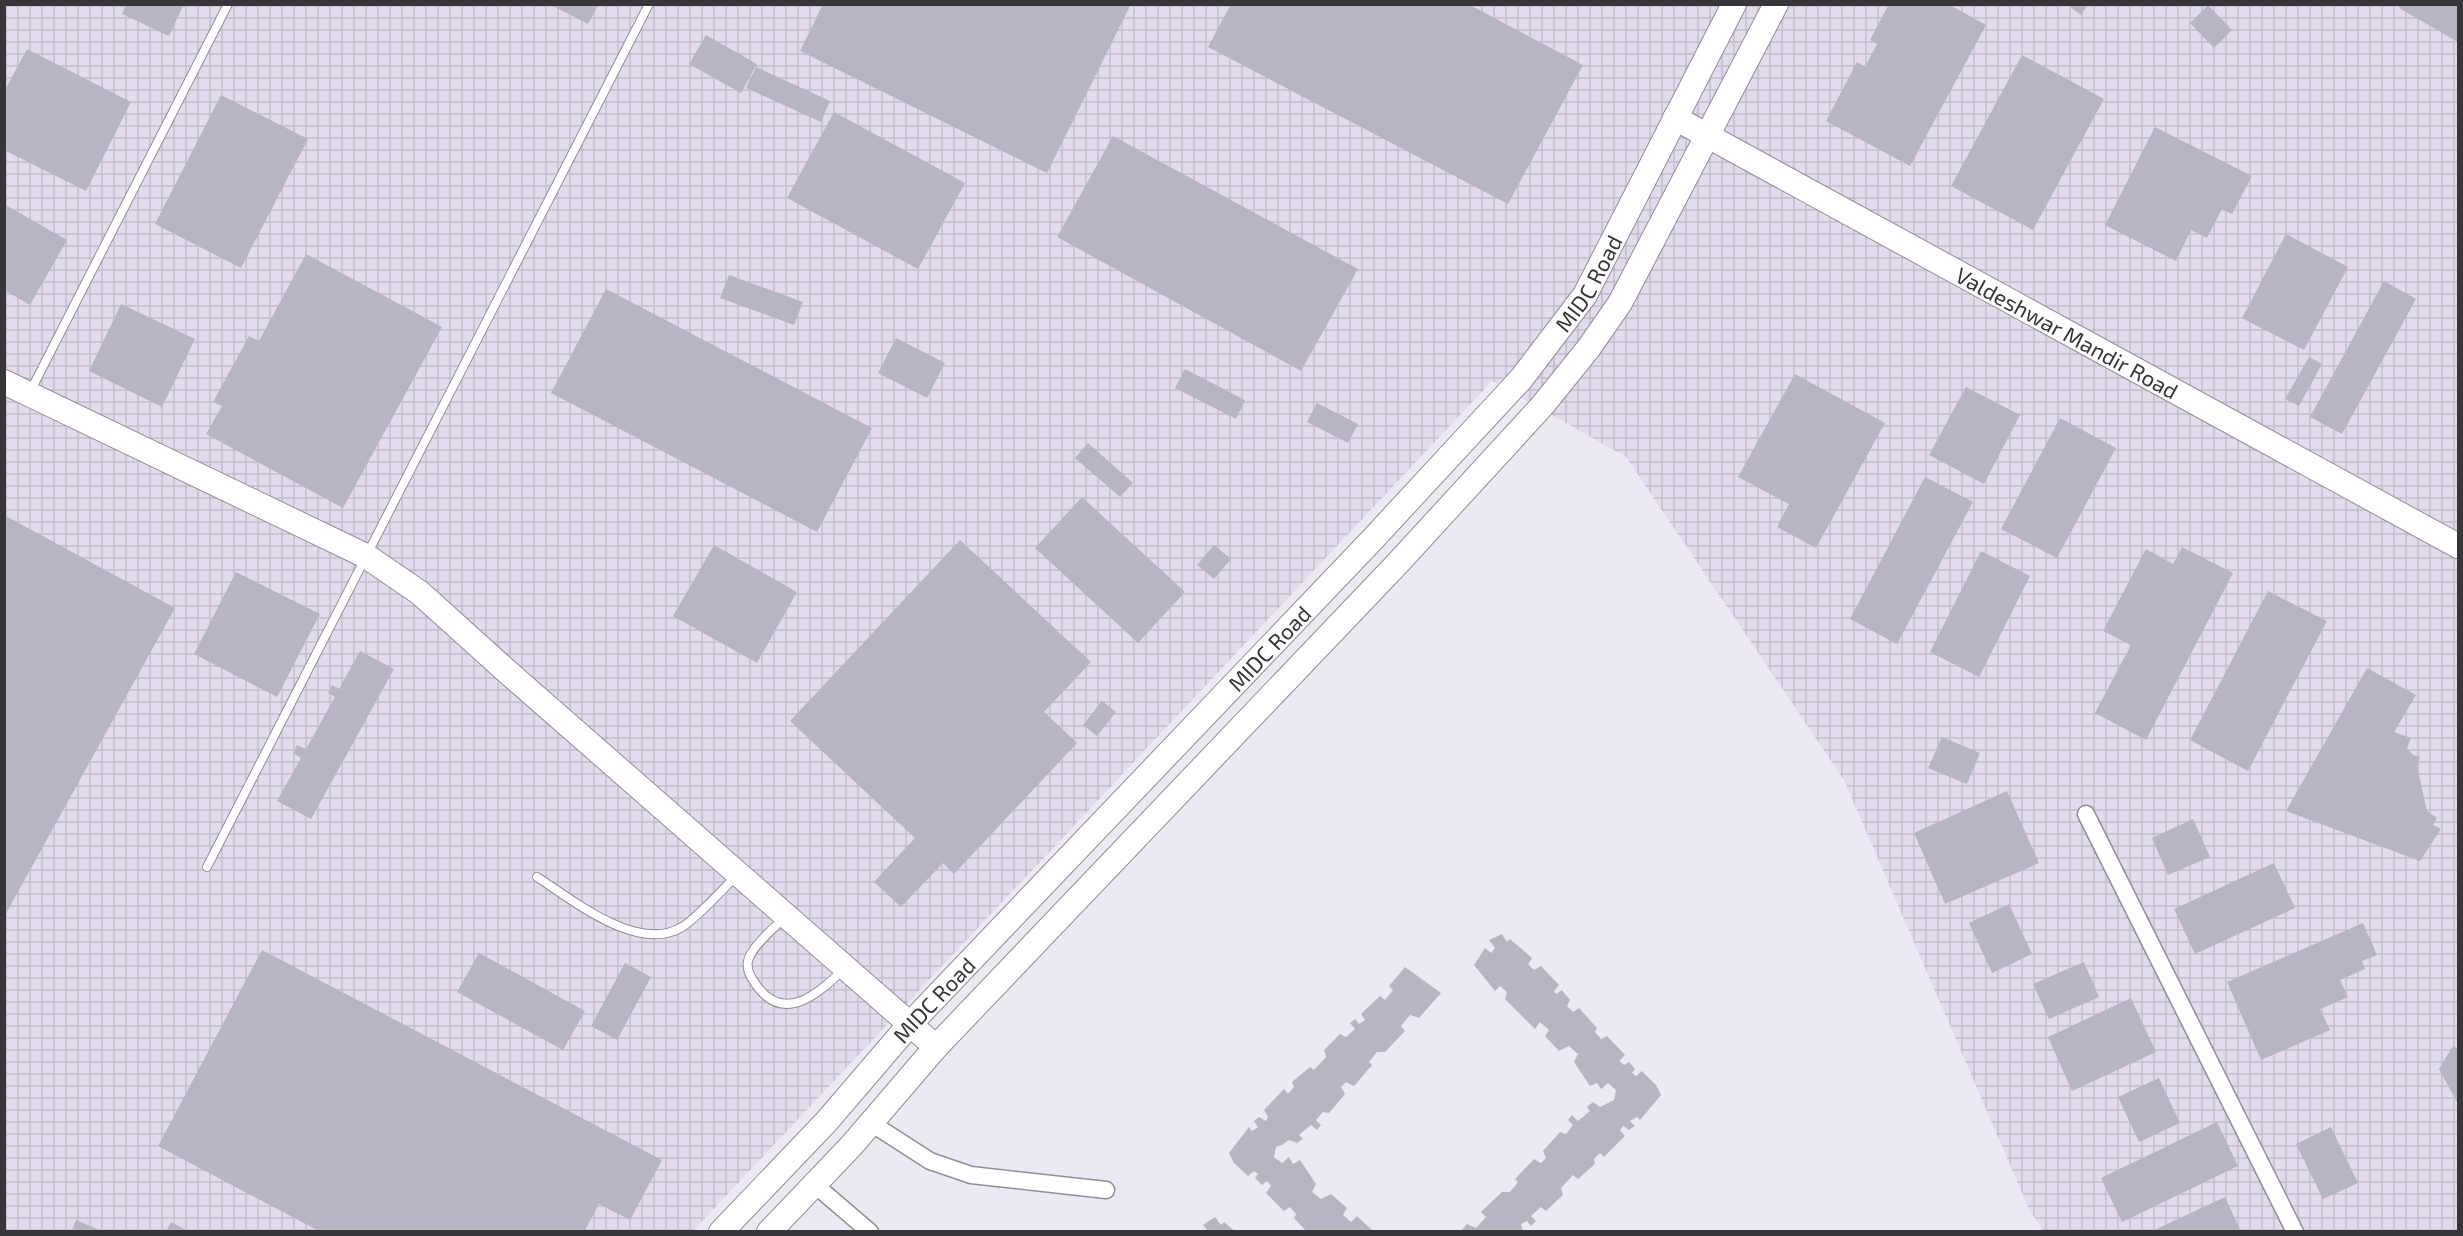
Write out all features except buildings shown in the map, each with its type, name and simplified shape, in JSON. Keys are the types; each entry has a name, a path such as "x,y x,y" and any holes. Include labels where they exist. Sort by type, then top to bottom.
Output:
{"main road":[{"name":"MIDC Road","path":"721,1232 827,1121 910,1024 1371,541 1521,379 1585,295 1734,4"},
{"name":"MIDC Road","path":"769,1232 871,1123 936,1047 1397,564 1542,406 1588,349 1620,303 1776,4"},
{"name":"Valdeshwar Mandir Road","path":"1675,118 2458,546"},
{"path":"4,382 366,556 420,593 936,1047"}],"street":[{"path":"2086,814 2295,1232"},
{"path":"871,1123 930,1161 971,1175 1106,1190"},
{"path":"814,1185 870,1232"}],"lane":[{"path":"28,395 228,4"},
{"path":"207,867 649,4"},
{"path":"537,877 620,928 657,935 682,928 739,874"},
{"path":"786,916 762,939 748,960 749,974 759,989 771,1000 785,1005 799,1004 829,983 845,968"}],"shaded area":[{"path":"5,5 2458,5 2458,1231 2043,1231 2029,1209 1844,780 1626,457 1492,381 693,1231 5,1232"}]}
